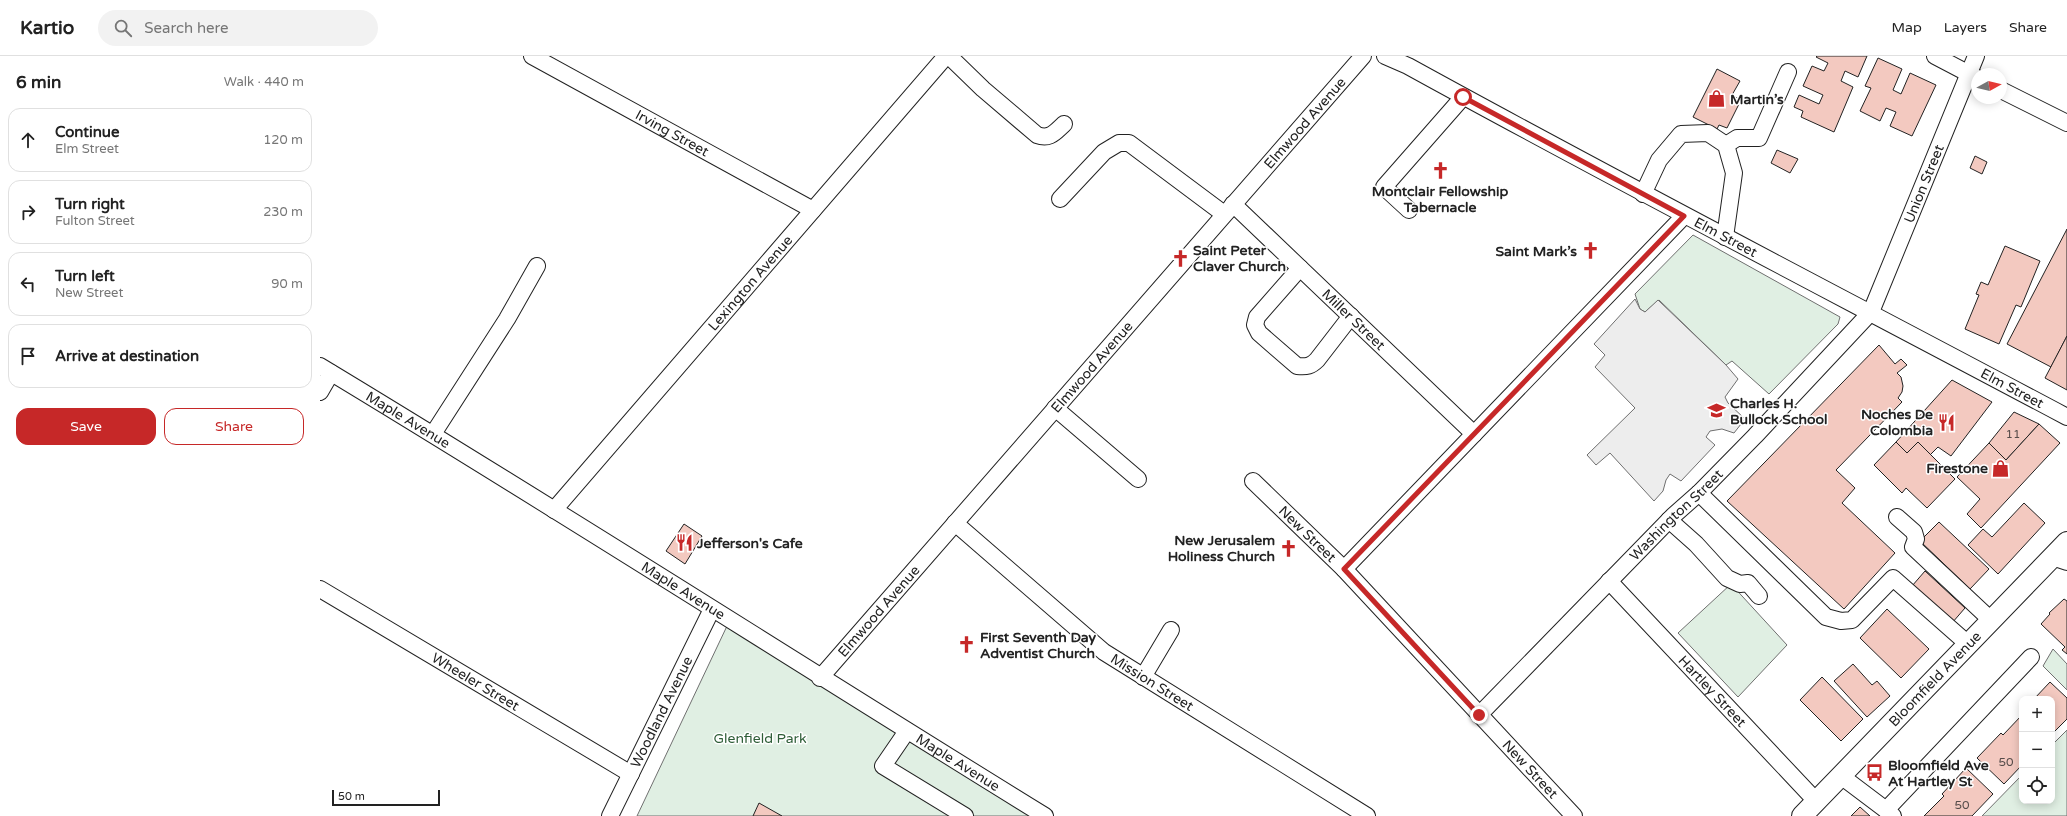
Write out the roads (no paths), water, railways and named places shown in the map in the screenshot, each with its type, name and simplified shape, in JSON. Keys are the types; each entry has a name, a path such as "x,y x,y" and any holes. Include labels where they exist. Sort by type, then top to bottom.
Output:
{"main road":[{"name":"Bloomfield Avenue","path":"1802,816 1991,620 2060,559 2067,542"}],"street":[{"name":"Irving Street","path":"532,56 813,210"},
{"name":"Lexington Avenue","path":"554,510 948,56"},
{"path":"948,56 983,89 1037,135 1044,138 1051,136 1064,124"},
{"name":"Elmwood Avenue","path":"820,678 1362,56"},
{"name":"Elm Street","path":"1385,56 1410,61 1463,97 1684,216 1871,312 2067,417"},
{"path":"1935,56 1971,75"},
{"name":"Union Street","path":"1974,68 1976,56"},
{"path":"1726,145 1737,138 1758,138 1788,72"},
{"name":"Union Street","path":"1871,312 1971,81"},
{"path":"2007,93 2067,123"},
{"path":"1409,210 1384,187 1463,97"},
{"path":"1643,194 1659,160 1682,134 1708,133 1726,145 1734,173 1725,237"},
{"name":"Miller Street","path":"1060,199 1104,152 1119,143 1129,143 1229,209 1300,268 1474,434"},
{"path":"1344,569 1684,216"},
{"path":"433,434 507,319 537,266"},
{"path":"1300,268 1257,317 1255,325 1259,334 1297,366 1312,366 1351,316"},
{"name":"Washington Street","path":"1479,715 1669,520 1699,493 1818,370 1871,312"},
{"path":"320,392 326,369"},
{"name":"Maple Avenue","path":"326,369 433,434 820,678 1045,816"},
{"path":"1055,408 1138,479"},
{"name":"New Street","path":"1253,481 1344,569 1574,816"},
{"path":"1699,493 1826,617 1841,621 1852,620 1893,578 1968,644"},
{"path":"1898,517 1914,532 1916,539 1913,547 1991,620"},
{"path":"1669,520 1696,544 1727,578 1740,584 1748,583 1759,596"},
{"name":"Mission Street","path":"955,522 1104,652 1367,816"},
{"name":"Hartley Street","path":"1609,581 1816,801"},
{"name":"Wheeler Street","path":"320,589 631,774"},
{"name":"Woodland Avenue","path":"610,816 712,609"},
{"path":"1144,677 1172,630"},
{"path":"1841,776 1889,813 2031,657"},
{"path":"907,731 883,766 965,816"}],"place":[{"name":"Martin’s","path":"1717,99"},
{"name":"Montclair Fellowship Tabernacle","path":"1440,171"},
{"name":"Saint Mark’s","path":"1590,251"},
{"name":"Saint Peter Claver Church","path":"1180,258"},
{"name":"Charles H. Bullock School","path":"1717,411"},
{"name":"Noches De Colombia","path":"1946,422"},
{"name":"Firestone","path":"2001,468"},
{"name":"Jefferson's Cafe","path":"684,543"},
{"name":"New Jerusalem Holiness Church","path":"1288,548"},
{"name":"First Seventh Day Adventist Church","path":"967,645"},
{"name":"Bloomfield Ave At Hartley St","path":"1875,773"}],"park label":[{"name":"Glenfield Park","path":"760,738"}]}
